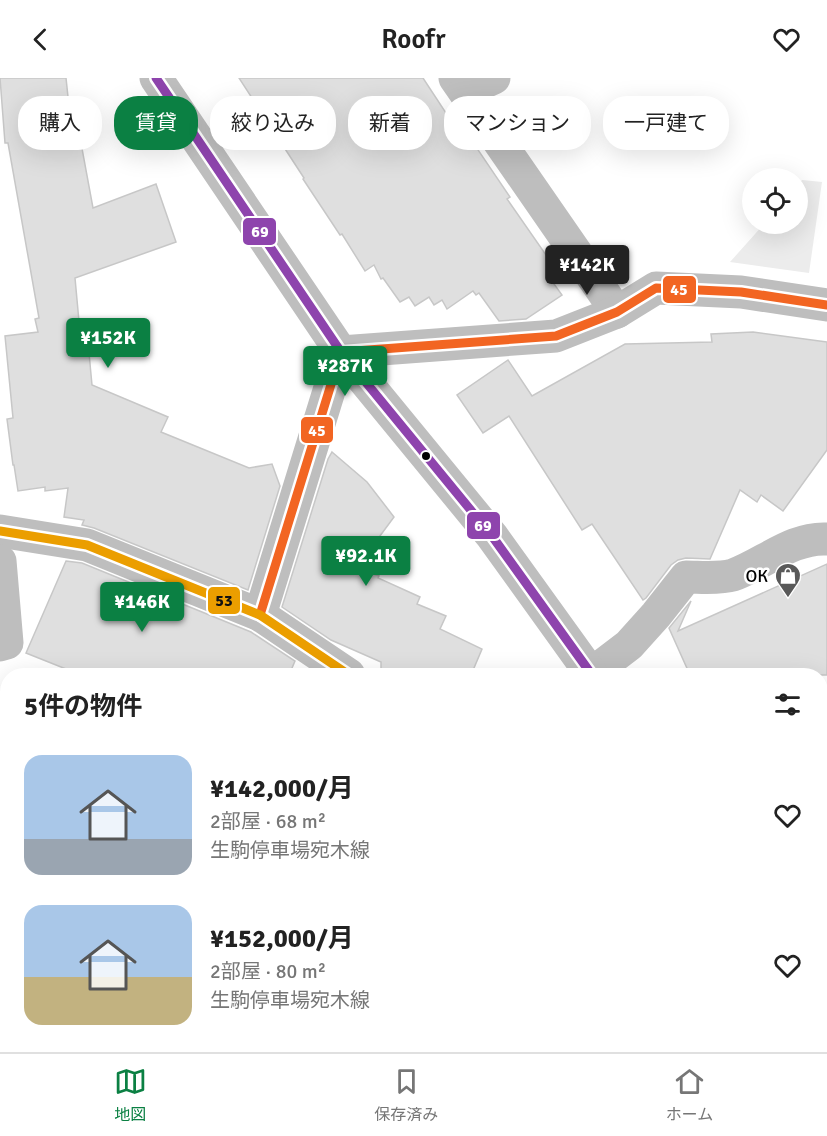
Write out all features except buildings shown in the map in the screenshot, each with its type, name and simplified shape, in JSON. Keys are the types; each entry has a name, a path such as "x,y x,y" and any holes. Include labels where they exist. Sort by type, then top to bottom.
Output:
{"main road":[{"path":"156,78 341,352 492,536 587,668"},
{"path":"471,82 617,312"},
{"path":"341,352 556,336 617,312 656,288 741,292 827,305"},
{"path":"260,615 341,352"},
{"path":"0,531 87,545 260,615 339,668"},
{"path":"601,668 629,645 686,577 729,576 796,544 815,538 827,538"},
{"path":"0,561 7,643 0,645"}],"shaded area":[{"path":"808,181 822,182 809,273 730,262 755,234 808,234"}],"transit line":[{"name":"69","path":"156,78 341,352 492,536 587,668"},
{"name":"45","path":"260,615 341,352 556,336 617,312 656,288 741,292 827,305"},
{"name":"53","path":"0,531 87,545 260,615 339,668"}],"place":[{"name":"OK","path":"788,599"}]}
